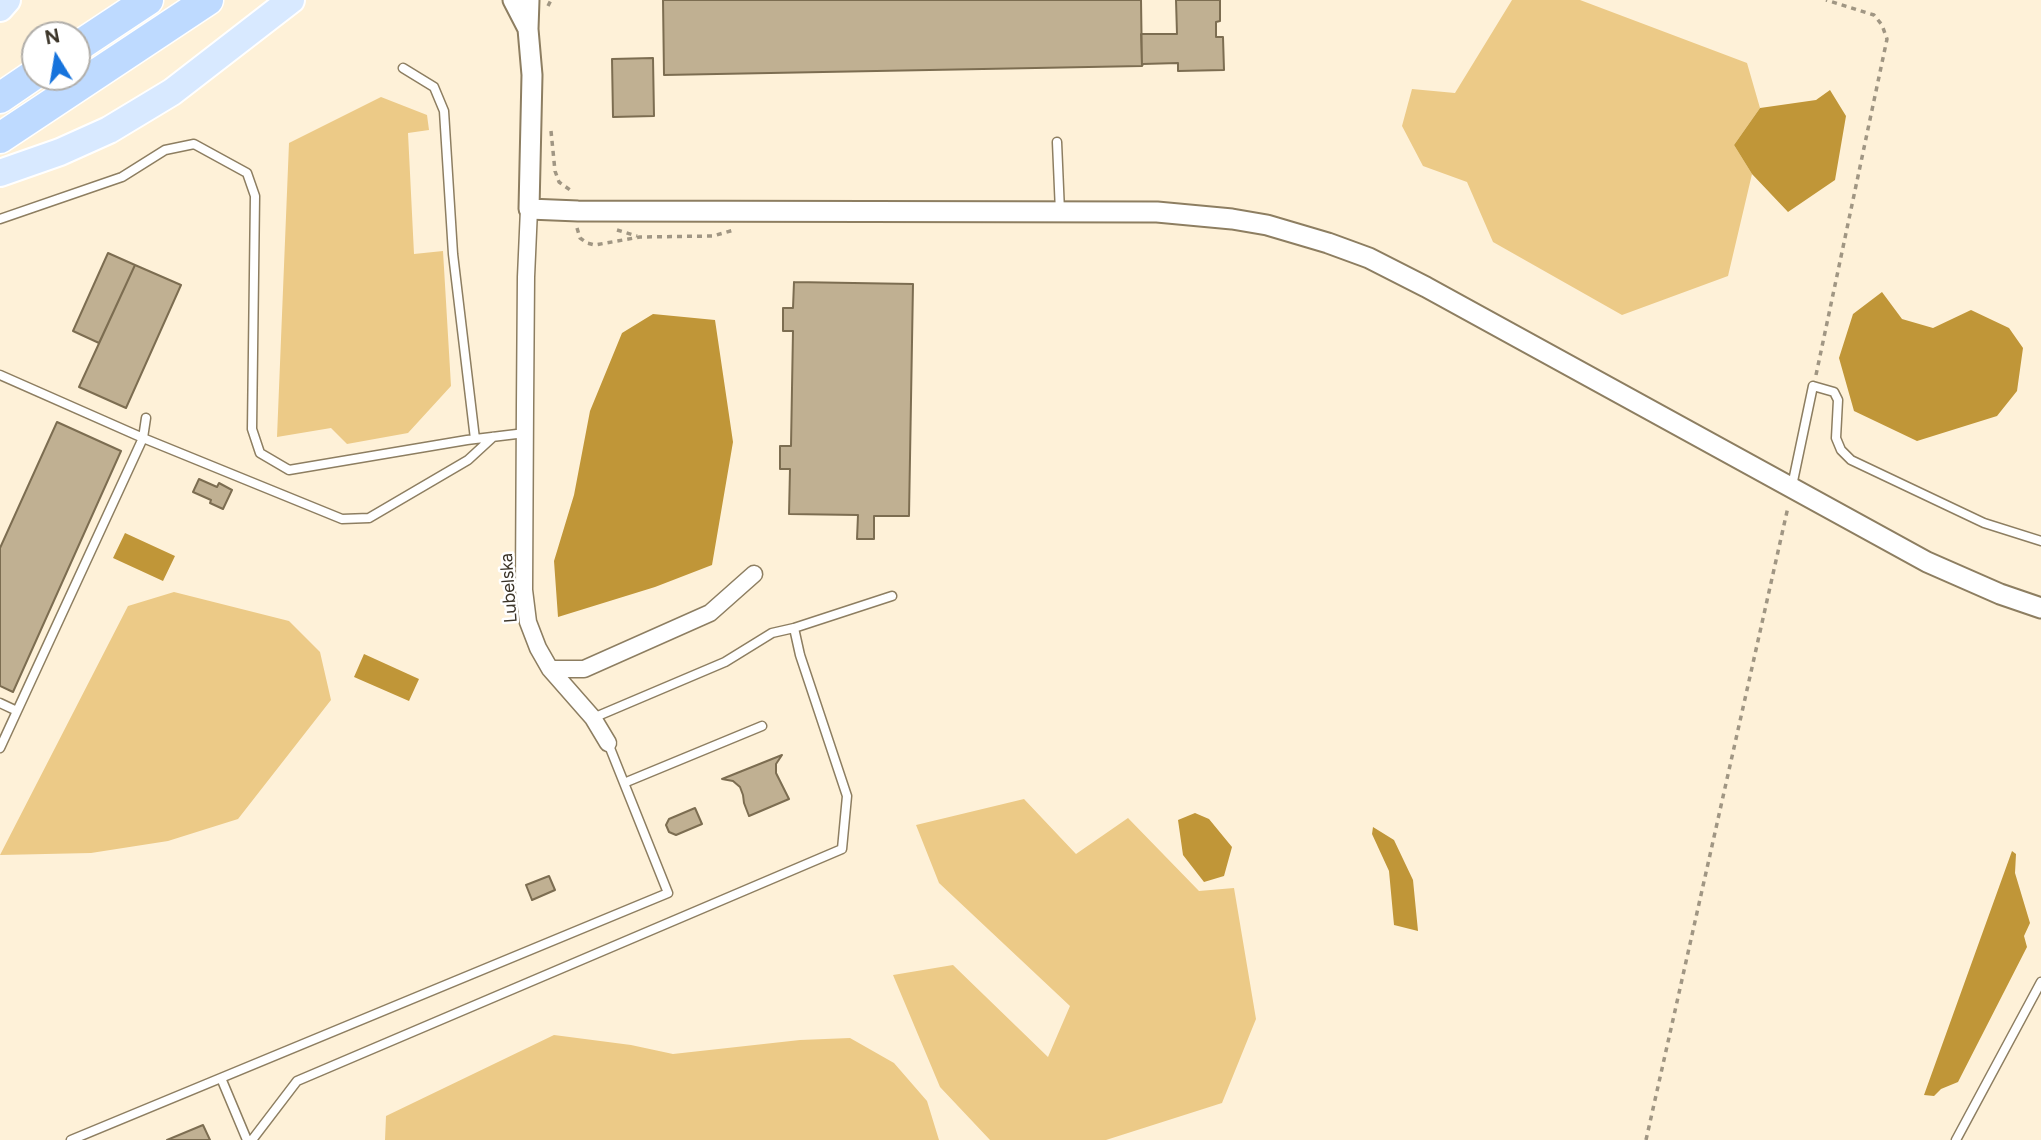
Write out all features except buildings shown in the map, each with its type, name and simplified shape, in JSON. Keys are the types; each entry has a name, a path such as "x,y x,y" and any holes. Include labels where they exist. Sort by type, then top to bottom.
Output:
{"highway":[{"path":"91,38 148,0"},
{"path":"0,138 208,0"},
{"path":"0,97 21,83"}],"main road":[{"path":"0,8 7,0"},
{"path":"0,173 60,152 109,130 172,92 291,0"}],"street":[{"path":"513,0 528,29"},
{"path":"529,0 528,29 532,75 529,209 578,217 1157,212 1232,219 1298,233 1368,258 1426,287 1792,489 1958,577 2041,608"},
{"name":"Lubelska","path":"529,209 526,277 524,590 528,622 550,669 593,718 608,743"},
{"path":"550,669 584,669 710,613 754,574"}],"lane":[{"path":"403,68 434,87 444,111 453,254 475,439"},
{"path":"1056,142 1060,212"},
{"path":"0,219 122,177 165,150 194,144 247,173 255,196 252,429 260,453 289,470 525,433"},
{"path":"0,375 143,438 342,519 369,518 468,460 493,437"},
{"path":"1792,489 1813,386 1833,393 1838,400 1836,438 1841,450 1850,460 1984,523 2041,541"},
{"path":"0,748 143,438 146,418"},
{"path":"593,718 725,662 772,633 892,596"},
{"path":"221,1077 250,1140 297,1081 842,849 847,796 800,655 794,628"},
{"path":"0,703 16,711"},
{"path":"624,783 762,726"},
{"path":"71,1140 668,893 608,743"},
{"path":"1956,1140 2041,982"}],"path":[{"path":"548,15 551,0"},
{"path":"1813,386 1887,39 1882,25 1874,15 1826,0"},
{"path":"551,118 555,171 559,182 578,194 577,233 587,243 595,245 640,237 713,236 744,228"},
{"path":"1646,1140 1792,489"}],"shaded area":[{"path":"1512,0 1580,0 1747,63 1760,108 1734,145 1752,174 1728,276 1622,315 1493,242 1467,182 1423,166 1402,126 1412,89 1455,93"},
{"path":"1830,90 1846,116 1835,180 1788,212 1752,174 1734,145 1760,108 1816,100"},
{"path":"381,97 427,115 429,130 408,133 414,254 443,251 451,386 408,433 347,444 331,428 277,437 289,143"},
{"path":"1882,292 1902,319 1933,328 1971,310 2009,328 2023,348 2017,391 1997,416 1917,441 1854,411 1839,358 1853,314"},
{"path":"653,314 715,320 733,442 712,565 655,587 558,617 554,561 574,495 590,411 622,333"},
{"path":"125,533 175,556 163,581 113,558"},
{"path":"174,592 289,621 320,652 331,700 238,819 168,841 91,853 0,855 128,606"},
{"path":"364,654 419,679 409,701 354,677"},
{"path":"1024,799 1076,854 1128,818 1199,891 1234,888 1256,1019 1222,1103 1106,1140 990,1140 940,1087 893,975 953,965 1048,1057 1070,1006 939,883 916,825"},
{"path":"1195,813 1209,819 1232,847 1224,876 1204,882 1183,855 1178,820"},
{"path":"1373,827 1394,840 1413,880 1418,931 1394,925 1389,871 1372,834"},
{"path":"2012,851 2016,854 2015,873 2030,923 2024,936 2027,947 1958,1082 1941,1089 1934,1096 1924,1095"},
{"path":"554,1035 631,1045 673,1054 800,1040 850,1038 894,1063 927,1101 939,1140 385,1140 386,1116"}]}
